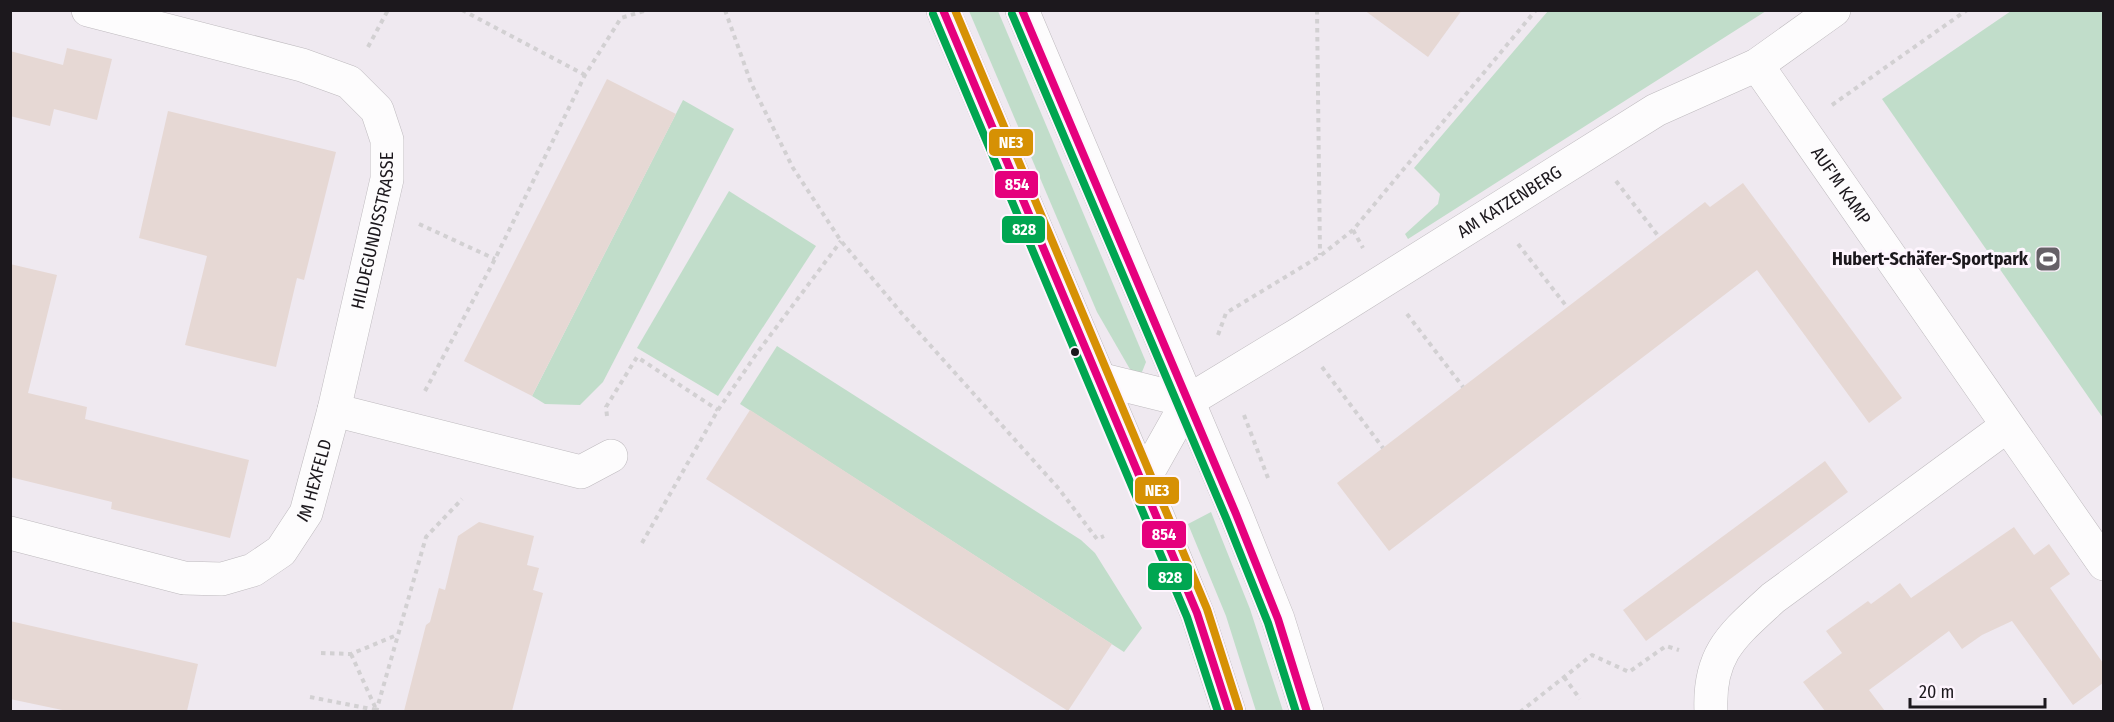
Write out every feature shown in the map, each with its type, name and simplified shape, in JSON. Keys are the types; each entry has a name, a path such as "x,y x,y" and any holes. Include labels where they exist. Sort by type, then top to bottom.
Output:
{"street":[{"name":"HILDEGUNDISSTRASSE","path":"88,10 302,65 349,82 377,110 387,140 387,179 334,410"},
{"path":"943,10 1143,481 1197,614 1229,711"},
{"path":"1022,10 1278,619 1307,711"},
{"name":"AM KATZENBERG","path":"1143,481 1188,401 1656,110 1757,65 1834,10"},
{"name":"AUF'M KAMP","path":"1757,65 2103,564"},
{"path":"1099,379 1188,401"},
{"path":"334,410 581,472 611,456"},
{"name":"IM HEXFELD","path":"10,533 184,578 222,579 253,570 281,551 306,513 334,410"},
{"path":"1711,711 1710,686 1718,659 1740,629 1773,598 2007,426"}],"path":[{"path":"462,10 585,75"},
{"path":"405,429 495,258 585,75 621,18 647,10"},
{"path":"725,10 751,83 788,157 841,241 904,316 1059,489 1097,538 1104,536"},
{"path":"1317,10 1320,256"},
{"path":"1216,342 1226,313 1320,256 1353,230 1536,10"},
{"path":"1799,128 1967,10"},
{"path":"1593,150 1659,237"},
{"path":"381,206 495,258"},
{"path":"1494,212 1567,308"},
{"path":"642,543 718,410 757,352 841,241"},
{"path":"1382,282 1463,387"},
{"path":"1297,335 1383,448"},
{"path":"611,456 606,407 637,357 718,410"},
{"path":"376,711 426,537 462,499"},
{"path":"321,653 351,654 398,635"},
{"path":"1520,711 1592,655 1629,672 1666,646 1718,659"},
{"path":"351,654 376,711"},
{"path":"1564,677 1580,699"},
{"path":"310,697 376,711"}],"green space":[{"path":"969,11 998,11 1146,362 1142,372 1131,371 1097,312"},
{"path":"1548,11 1766,11 1408,239 1405,234 1438,204 1440,194 1414,168"},
{"name":"Hubert-Schäfer-Sportpark","path":"2011,11 2103,11 2103,418 1882,99"},
{"path":"683,100 734,129 603,382 580,405 545,404 532,396"},
{"path":"729,191 816,246 718,396 637,348"},
{"path":"777,346 1081,540 1095,553 1142,628 1124,652 740,404"},
{"path":"1211,512 1250,609 1283,711 1256,711 1226,616 1188,524"}],"building":[{"path":"1364,10 1462,10 1428,57"},
{"path":"67,48 112,59 97,120 54,109 50,126 10,116 10,51 63,65"},
{"path":"607,79 676,114 532,396 464,361"},
{"path":"168,111 336,152 304,280 297,278 276,367 185,345 207,256 139,238"},
{"path":"1743,183 1902,398 1869,423 1757,270 1389,551 1337,483 1705,202 1710,207"},
{"path":"10,264 57,275 28,393 87,407 85,419 249,460 230,538 111,509 112,502 10,477"},
{"path":"750,410 1112,644 1068,711 706,479"},
{"path":"1825,461 1848,492 1646,641 1623,610"},
{"path":"479,522 534,536 527,565 539,568 533,590 543,593 512,711 404,711 426,625 430,622 439,588 445,590 458,536"},
{"path":"2014,527 2034,555 2049,544 2070,574 2050,588 2103,663 2103,683 2073,705 2012,621 1982,635 1962,649 1949,631 1869,690 1885,711 1825,711 1803,682 1842,653 1826,631 1868,601 1871,604 1900,583 1911,598"},
{"path":"10,621 198,664 187,711 67,711 10,699"}],"transit line":[{"name":"854","path":"943,10 1197,613 1229,712"},
{"name":"NE3","path":"955,10 1207,609 1239,709"},
{"name":"854","path":"1022,10 1236,514 1278,619 1307,712"},
{"name":"828","path":"933,14 1187,617 1218,712"},
{"name":"828","path":"1012,14 1226,518 1268,623 1296,712"}],"place":[{"name":"Hubert-Schäfer-Sportpark","path":"2048,259"}]}
